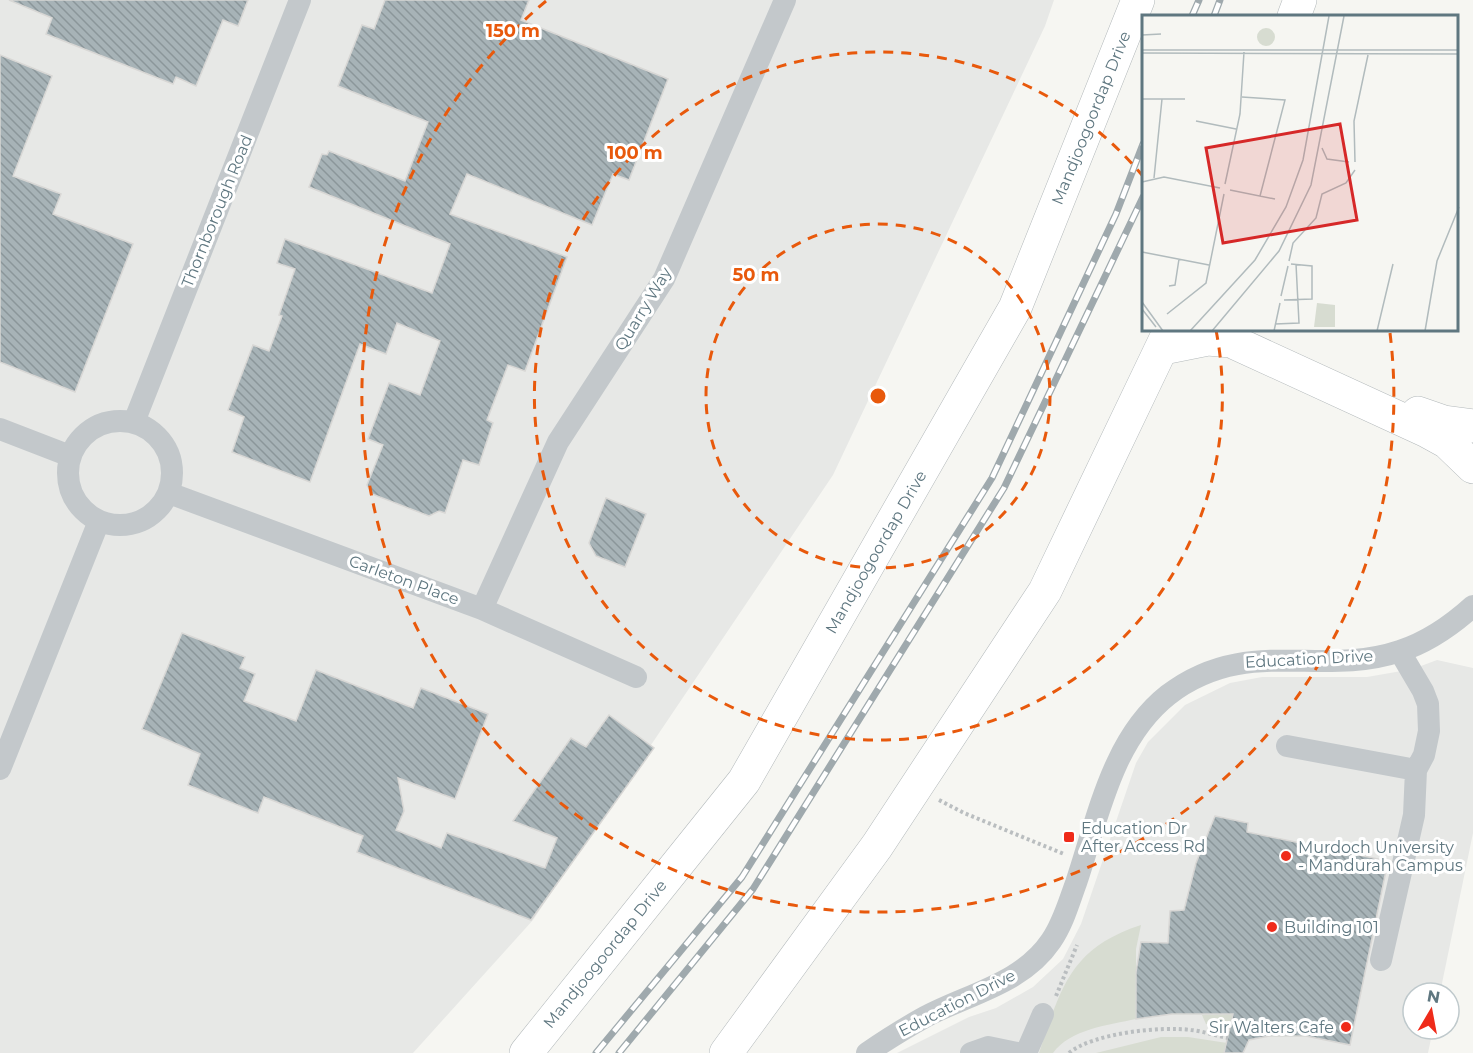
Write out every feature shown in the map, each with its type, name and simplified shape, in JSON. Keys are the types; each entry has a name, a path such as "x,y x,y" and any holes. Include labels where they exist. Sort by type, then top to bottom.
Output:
{"highway":[{"name":"Mandjoogoordap Drive","path":"526,1053 744,781 1016,308 1138,0"},
{"path":"1293,15 1300,0"},
{"path":"1263,332 1273,341 1318,366 1427,416 1444,422 1473,426"},
{"path":"726,1053 812,939 1045,591 1167,339 1231,341 1427,431 1447,442 1473,467"}],"street":[{"name":"Thornborough Road","path":"134,422 300,0"},
{"name":"Quarry Way","path":"482,609 558,442 664,279 785,0"},
{"path":"107,422 134,422 154,432 168,449 173,471 169,493 157,510 140,522 119,526 99,521 82,510 72,494 67,476 70,456 84,434 107,422"},
{"path":"0,429 70,456"},
{"name":"Carleton Place","path":"169,493 482,609 636,677"},
{"path":"0,769 99,521"},
{"name":"Education Drive","path":"867,1053 925,1017 1012,978 1045,950 1057,932 1070,899 1120,752 1140,723 1170,693 1204,673 1242,662 1357,659 1400,651 1434,636 1472,606"},
{"path":"1381,960 1414,815 1416,770 1424,754 1429,731 1428,704 1420,684 1400,651"},
{"path":"1287,746 1416,770"},
{"path":"971,1053 988,1047 1016,1052 1047,1010"}],"path":[{"path":"915,787 964,813 1065,854"},
{"path":"1047,1010 1078,942"},
{"path":"1069,1053 1080,1045 1153,1030 1191,1030 1228,1038"}],"shaded area":[{"path":"0,0 1054,0 1045,26 833,475 533,920 413,1053 0,1053"},
{"name":"Murdoch University - Mandurah Campus","path":"1437,660 1473,668 1473,833 1442,981 1401,981 1401,1041 1430,1041 1428,1053 897,1053 969,1017 996,1008 1033,987 1063,959 1081,924 1136,763 1148,742 1185,705 1230,683 1262,677 1367,677 1413,669"},
{"path":"1141,925 1136,949 1136,1019 1091,1029 1069,1038 1053,1053 1039,1053 1062,990 1083,958 1117,934"},
{"path":"1235,1014 1237,1030 1206,1024 1202,1015"},
{"path":"1161,1037 1188,1037 1227,1043 1224,1053 1096,1053"}],"building":[{"path":"9,0 248,0 238,26 223,20 196,86 176,77 173,84 46,34 52,18"},
{"path":"385,0 529,0 521,20 668,79 629,180 613,174 592,225 467,174 450,214 567,257 525,371 508,365 487,420 493,423 479,465 463,460 445,513 439,511 429,516 372,494 367,485 383,445 368,439 389,383 420,395 440,341 397,323 386,354 360,344 310,482 232,452 244,417 228,410 253,345 269,351 282,316 279,315 295,269 277,263 285,239 432,293 450,244 309,187 322,154 327,155 329,151 405,181 428,122 338,86 362,25 374,29"},
{"path":"0,55 52,76 13,176 61,194 53,214 133,244 75,392 0,362"},
{"path":"606,498 646,514 625,567 596,556 589,543"},
{"path":"182,633 245,657 240,668 255,674 244,701 296,721 316,670 413,708 421,688 488,714 455,799 398,778 404,811 396,830 441,848 447,833 545,868 557,838 513,821 571,738 586,747 609,715 654,748 531,920 357,852 363,836 264,797 258,813 188,785 200,754 142,729"},
{"name":"Building 101","path":"1215,816 1248,823 1247,832 1388,861 1350,1045 1306,1036 1269,1036 1249,1040 1243,1053 1224,1053 1233,1014 1172,1014 1136,1019 1136,972 1141,942 1168,943 1170,911 1184,910 1196,863"}],"railway":[{"path":"1192,15 1199,0"},
{"path":"1214,15 1220,0"},
{"path":"596,1053 742,877 992,478 1116,214 1142,147"},
{"path":"619,1053 753,889 1004,488 1142,199"}],"place":[{"name":"Education Dr After Access Rd","path":"1069,837"},
{"name":"Murdoch University - Mandurah Campus","path":"1286,856"},
{"name":"Building 101","path":"1272,927"},
{"name":"Sir Walters Cafe","path":"1346,1027"}]}
